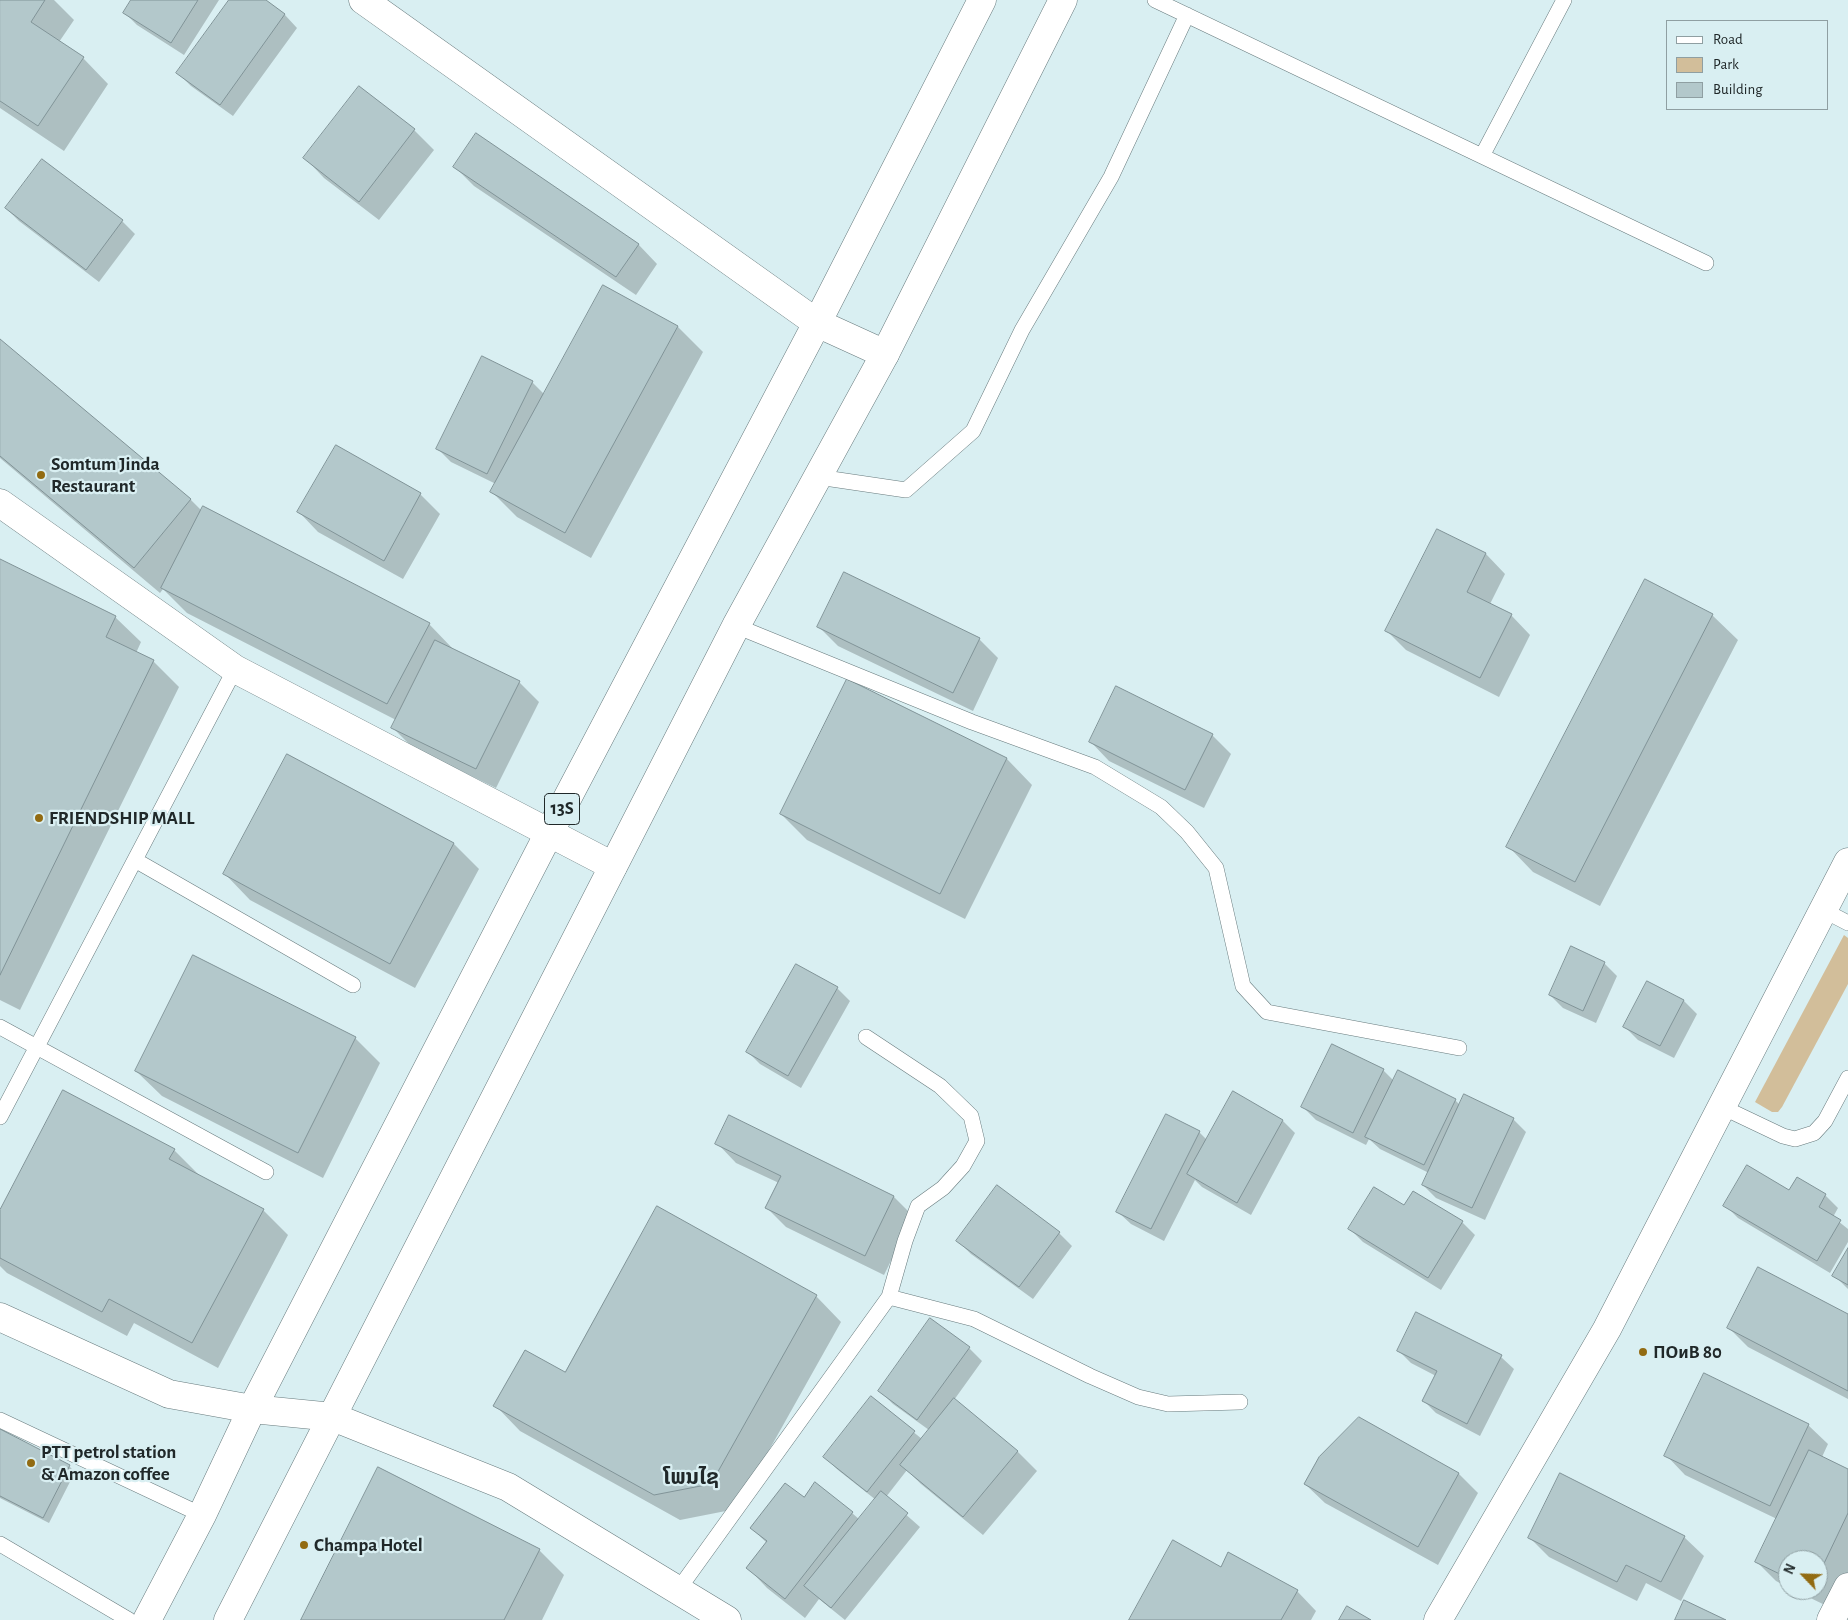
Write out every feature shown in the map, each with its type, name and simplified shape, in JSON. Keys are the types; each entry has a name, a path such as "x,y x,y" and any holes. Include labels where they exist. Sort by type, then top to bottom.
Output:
{"main road":[{"path":"363,0 817,323 885,354"},
{"name":"13S","path":"147,1620 202,1515 252,1409 549,833 817,323 982,0"},
{"path":"228,1620 736,626 885,354 1063,0"},
{"path":"0,503 235,669 613,866"},
{"path":"1438,1620 1607,1329 1848,862"},
{"path":"0,1317 169,1394 252,1409 333,1417 508,1487 726,1620"},
{"path":"1831,1620 1848,1587"}],"lane":[{"path":"1155,0 1706,263"},
{"path":"1482,156 1564,0"},
{"path":"818,477 906,490 973,431 1022,330 1111,177 1187,15"},
{"path":"736,626 972,722 1095,766 1161,807 1188,832 1216,868 1243,986 1267,1012 1459,1048"},
{"path":"0,1117 235,669"},
{"path":"134,860 353,985"},
{"path":"1823,910 1848,923"},
{"path":"0,1027 266,1172"},
{"path":"678,1590 889,1297 905,1241 918,1206 943,1188 963,1166 977,1141 971,1116 940,1086 866,1037"},
{"path":"1722,1107 1783,1136 1795,1139 1814,1133 1825,1121 1848,1078"},
{"path":"889,1297 974,1319 1090,1376 1138,1397 1168,1404 1240,1402"},
{"path":"0,1420 202,1515"},
{"path":"0,1544 129,1620"}],"green space":[{"path":"1844,935 1848,938 1848,984 1782,1107 1778,1112 1772,1112 1755,1102"}],"building":[{"path":"0,0 45,0 31,22 84,57 38,126 0,101"},
{"path":"131,0 198,0 171,43 123,13"},
{"path":"229,0 266,0 285,14 220,105 176,73"},
{"path":"359,86 415,129 359,202 303,158"},
{"path":"476,133 639,244 616,277 453,167"},
{"path":"42,159 123,220 86,270 5,208"},
{"path":"603,285 678,326 565,533 490,492"},
{"path":"0,339 191,499 134,568 0,456"},
{"path":"482,356 533,381 487,474 436,449"},
{"path":"336,445 421,493 384,561 297,512"},
{"path":"203,506 430,623 387,704 161,588"},
{"path":"1437,529 1486,553 1467,592 1512,614 1480,678 1385,631"},
{"name":"FRIENDSHIP MALL","path":"0,559 116,616 106,637 154,660 0,975"},
{"path":"844,572 980,638 953,693 817,627"},
{"path":"1645,579 1713,614 1575,882 1506,847"},
{"path":"435,640 520,681 476,769 391,728"},
{"path":"847,679 1007,758 940,894 780,814"},
{"path":"1116,686 1213,734 1185,790 1089,742"},
{"path":"287,754 454,843 390,964 223,874"},
{"path":"1571,946 1605,962 1583,1011 1549,995"},
{"path":"193,955 356,1037 298,1153 135,1071"},
{"path":"796,964 838,987 788,1076 746,1052"},
{"path":"1647,981 1684,1000 1660,1046 1623,1027"},
{"path":"1332,1044 1384,1069 1353,1133 1301,1107"},
{"path":"1398,1070 1456,1099 1424,1165 1365,1137"},
{"path":"63,1090 175,1149 169,1159 264,1209 192,1343 109,1299 102,1312 0,1258 0,1210"},
{"path":"1233,1091 1283,1120 1237,1203 1187,1174"},
{"path":"1464,1094 1514,1118 1472,1208 1422,1185"},
{"path":"1166,1114 1200,1131 1151,1229 1116,1212"},
{"path":"729,1115 894,1196 865,1256 765,1208 781,1176 715,1144"},
{"path":"1747,1165 1789,1190 1797,1177 1826,1194 1819,1207 1841,1220 1817,1261 1723,1206"},
{"path":"997,1185 1060,1232 1019,1287 956,1241"},
{"path":"1374,1187 1404,1205 1413,1191 1463,1221 1428,1278 1348,1229"},
{"path":"657,1206 817,1295 711,1484 654,1495 493,1406 525,1350 565,1372"},
{"path":"1848,1248 1848,1285 1832,1276"},
{"path":"1758,1267 1848,1314 1848,1391 1727,1328"},
{"path":"1416,1312 1502,1355 1467,1424 1422,1401 1437,1371 1397,1351"},
{"path":"930,1318 970,1347 917,1420 878,1391"},
{"path":"1704,1373 1809,1424 1770,1506 1664,1456"},
{"path":"871,1396 915,1431 867,1492 823,1457"},
{"path":"954,1398 1018,1451 963,1517 900,1465"},
{"path":"1359,1417 1459,1473 1418,1547 1304,1484 1319,1457"},
{"path":"0,1429 70,1465 43,1518 0,1496"},
{"path":"1809,1450 1848,1469 1848,1513 1828,1555 1828,1550 1778,1550 1778,1573 1755,1562"},
{"path":"378,1467 540,1549 504,1620 301,1620"},
{"path":"1560,1473 1685,1536 1661,1582 1626,1565 1617,1582 1528,1538"},
{"path":"815,1482 853,1512 785,1599 746,1568 767,1541 750,1528 785,1483 804,1497"},
{"path":"881,1491 908,1513 831,1608 804,1586"},
{"path":"1173,1540 1221,1567 1228,1552 1298,1590 1281,1620 1129,1620"},
{"path":"1684,1600 1726,1620 1675,1620"},
{"path":"1347,1606 1371,1620 1339,1620"}],"place":[{"name":"Somtum Jinda Restaurant","path":"41,475"},
{"name":"FRIENDSHIP MALL","path":"39,818"},
{"name":"ПОиВ 80","path":"1643,1352"},
{"name":"PTT petrol station & Amazon coffee","path":"31,1463"},
{"name":"Champa Hotel","path":"304,1545"}],"district":[{"name":"ໂພນໄຊ","path":"691,1478"}]}
